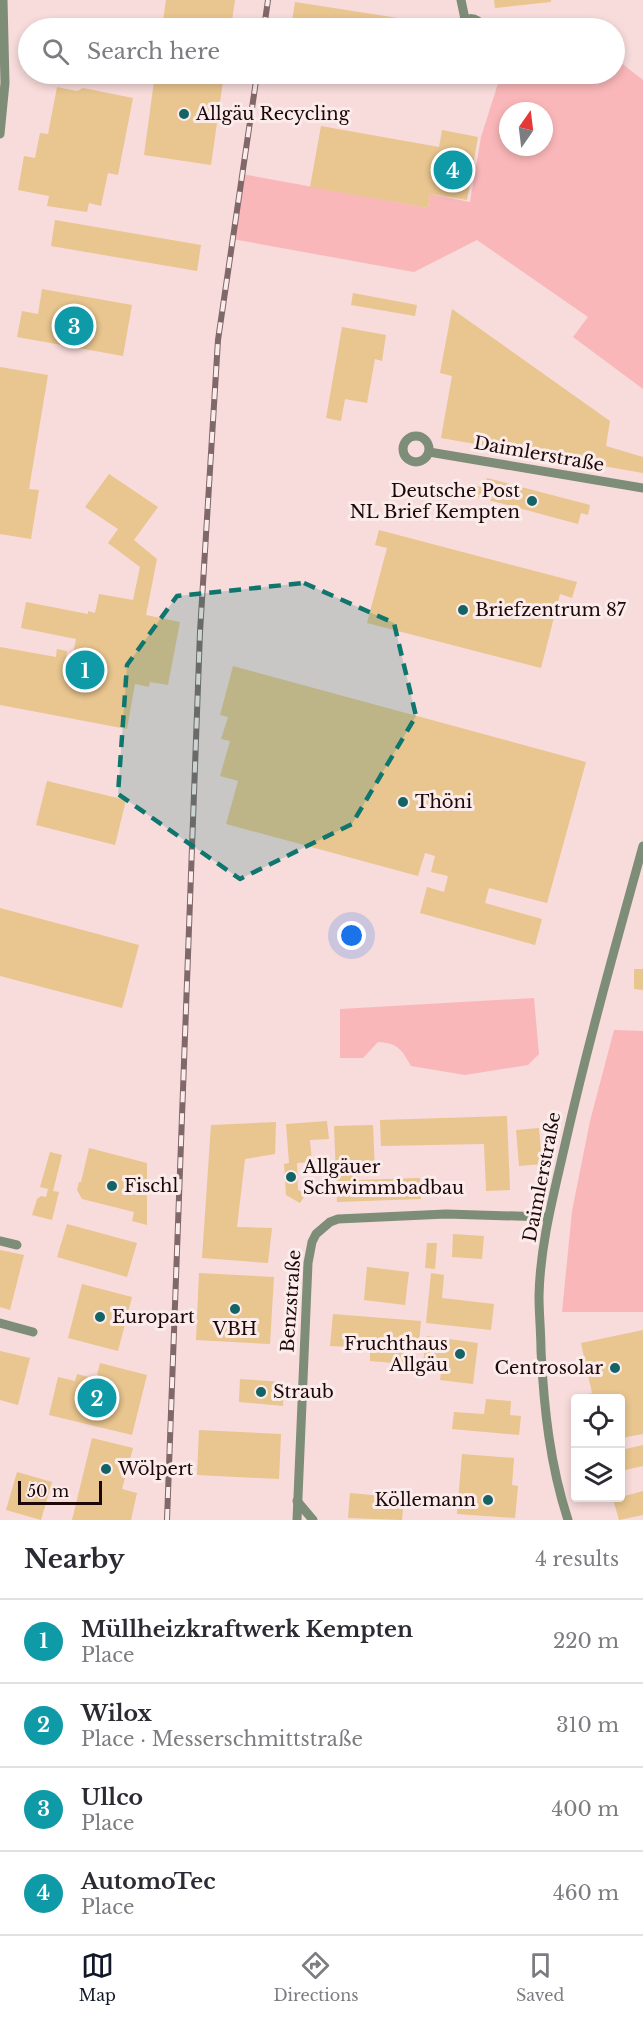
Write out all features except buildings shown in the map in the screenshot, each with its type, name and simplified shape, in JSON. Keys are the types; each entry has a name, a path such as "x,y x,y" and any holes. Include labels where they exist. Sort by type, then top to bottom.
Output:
{"street":[{"path":"0,134 5,83 3,0"},
{"path":"461,0 465,18"},
{"name":"Daimlerstraße","path":"429,452 643,488"},
{"name":"Daimlerstraße","path":"568,1520 560,1496 549,1445 543,1399 539,1296 548,1217 582,1073 643,846"},
{"name":"Benzstraße","path":"297,1520 308,1263 312,1242 319,1230 338,1219 446,1214 548,1217"},
{"path":"0,1241 16,1245"},
{"path":"0,1323 33,1332"},
{"path":"297,1501 313,1520"}],"highlighted area":[{"path":"304,583 394,623 416,716 352,824 240,879 118,794 127,665 177,596"}],"shaded area":[{"path":"625,66 643,80 643,389 573,337 588,317 477,240 414,272 232,239 242,174 428,208 430,194 470,202 481,137 498,84 625,84"},
{"path":"534,998 539,1054 528,1065 465,1075 411,1066 399,1048 378,1042 363,1058 340,1058 340,1009"},
{"path":"614,1030 643,1031 643,1312 562,1312 572,1211 590,1121"}],"railway":[{"path":"265,18 268,0"},
{"path":"167,1520 200,632 218,340 256,84"}],"place":[{"name":"Allgäu Recycling","path":"184,114"},
{"name":"AutomoTec","path":"453,170"},
{"name":"Ullco","path":"74,326"},
{"name":"Deutsche Post NL Brief Kempten","path":"532,501"},
{"name":"Briefzentrum 87","path":"463,610"},
{"name":"Müllheizkraftwerk Kempten","path":"85,670"},
{"name":"Thöni","path":"403,802"},
{"name":"Allgäuer Schwimmbadbau","path":"291,1177"},
{"name":"Fischl","path":"112,1186"},
{"name":"VBH","path":"235,1309"},
{"name":"Europart","path":"100,1317"},
{"name":"Fruchthaus Allgäu","path":"460,1354"},
{"name":"Centrosolar","path":"615,1368"},
{"name":"Straub","path":"261,1392"},
{"name":"Wilox","path":"97,1398"},
{"name":"Wölpert","path":"106,1469"},
{"name":"Köllemann","path":"488,1500"}]}
